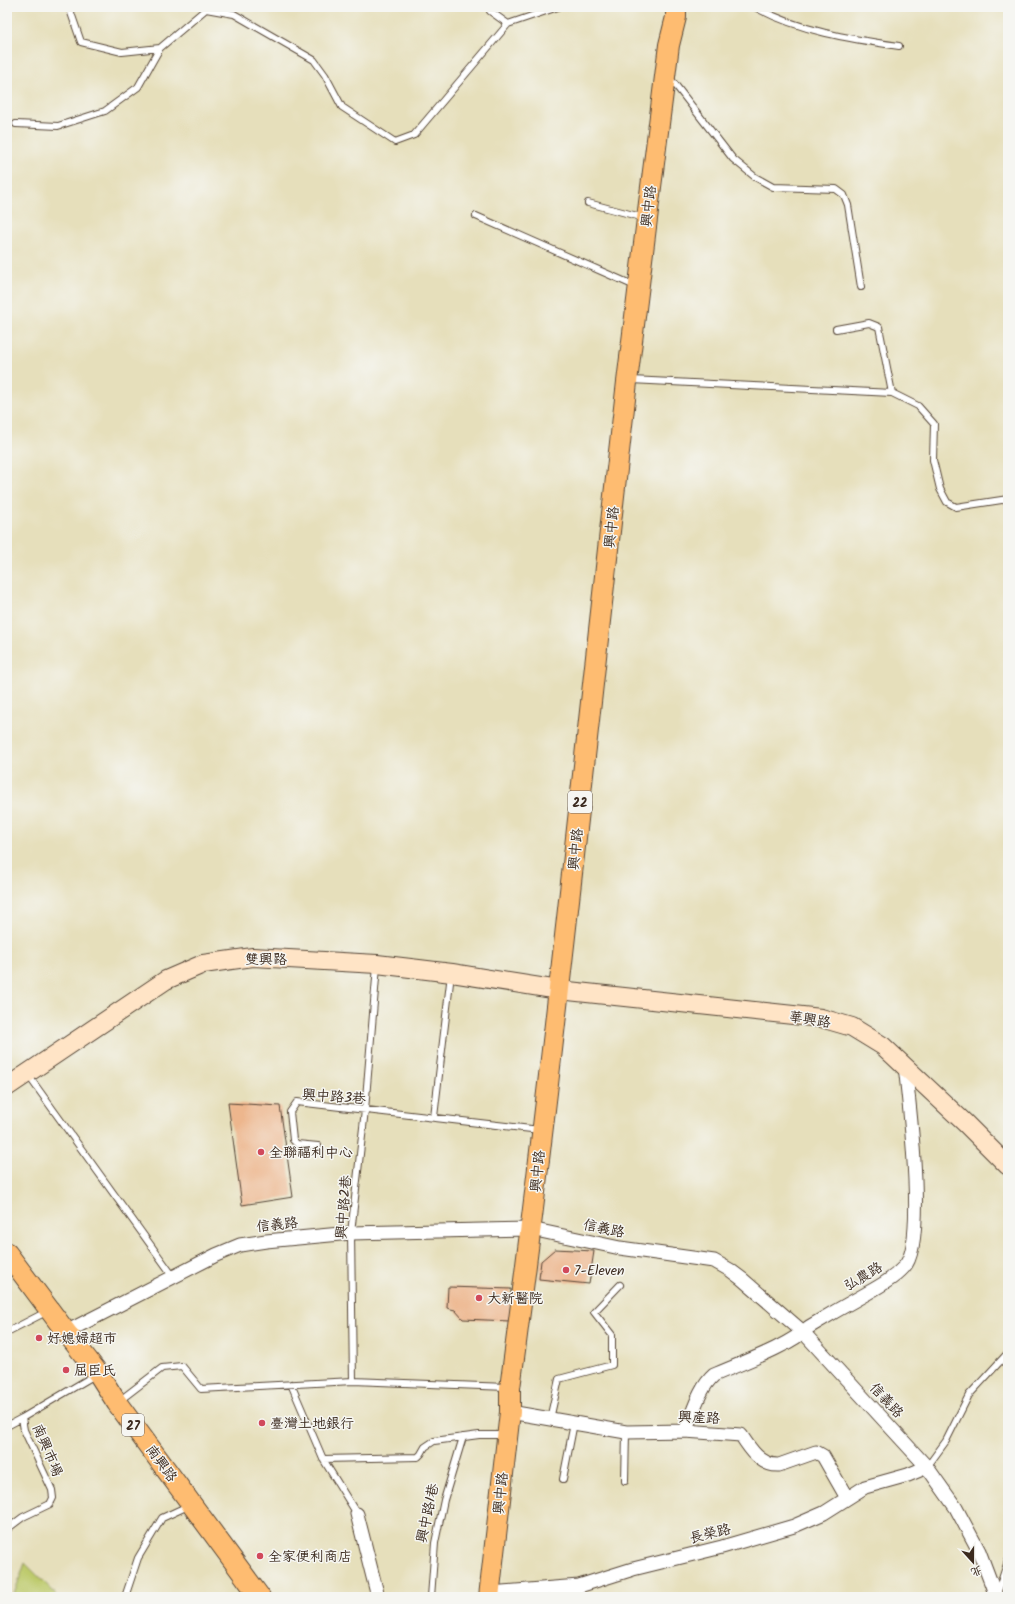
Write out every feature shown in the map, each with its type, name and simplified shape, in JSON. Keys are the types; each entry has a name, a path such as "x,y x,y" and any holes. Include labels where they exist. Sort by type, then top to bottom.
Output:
{"main road":[{"name":"興中路","path":"489,1595 510,1412 510,1388 532,1229 646,218 665,72 669,45 676,17 676,7"},
{"name":"雙興路","path":"7,1087 166,980 203,964 253,957 377,964 452,973 559,990"},
{"name":"華興路","path":"559,990 821,1018 852,1027 883,1046 965,1123 1008,1166"},
{"name":"南興路","path":"7,1253 98,1373 117,1403 260,1597"}],"street":[{"name":"弘農路","path":"685,1431 708,1380 714,1375 769,1351 803,1332 890,1279 906,1266 914,1244 915,1171 905,1066"},
{"name":"信義路","path":"66,1332 216,1255 240,1245 266,1241 351,1233 532,1229 620,1248 714,1261 742,1279 803,1332 927,1467 956,1508 979,1551 998,1596"},
{"name":"興產路","path":"510,1412 626,1432 685,1431 741,1435 752,1452 773,1465 779,1465 816,1452 823,1456 847,1498"},
{"name":"長榮路","path":"489,1595 579,1586 633,1569 722,1547 794,1526 824,1513 865,1487 927,1467"},
{"path":"357,1514 378,1597"}],"lane":[{"path":"69,7 81,42 122,52 160,48"},
{"path":"491,7 490,11 508,24"},
{"path":"16,124 58,126 105,111 138,87 160,48 206,9 234,14 314,60 325,75 342,107 395,142 414,135 508,24 558,7"},
{"path":"755,7 804,28 899,46"},
{"path":"665,72 733,159 755,177 773,186 836,189 844,195 848,205 861,288"},
{"path":"588,204 646,218"},
{"path":"476,216 638,287"},
{"path":"836,329 869,323 880,327 892,392"},
{"path":"627,380 892,392 918,406 934,424 933,460 940,489 948,502 956,507 1008,499"},
{"name":"興中路2巷","path":"353,1381 351,1233 365,1110 377,964"},
{"path":"434,1117 452,973"},
{"path":"26,1073 173,1276"},
{"name":"興中路3巷","path":"318,1146 297,1144 293,1140 290,1112 297,1102 542,1130"},
{"path":"550,1418 559,1379 612,1365 612,1335 594,1312 620,1285"},
{"path":"7,1332 49,1310"},
{"path":"927,1467 946,1441 969,1395 1006,1355"},
{"path":"117,1403 162,1368 182,1366 200,1389 353,1381 510,1388"},
{"name":"南興市場","path":"7,1529 23,1517 50,1504 53,1498 52,1490 24,1430 22,1418 98,1373"},
{"path":"291,1384 323,1459 357,1514"},
{"path":"7,1426 22,1418"},
{"path":"563,1479 574,1423"},
{"path":"625,1481 626,1432"},
{"path":"323,1459 418,1457 425,1447 434,1441 463,1437 507,1434"},
{"name":"興中路1巷","path":"431,1597 435,1543 444,1500 463,1437"},
{"path":"125,1597 138,1558 162,1518 192,1504"},
{"path":"998,1596 1008,1561"}],"green space":[{"path":"25,1563 53,1591 57,1597 13,1597"}],"building":[{"name":"全聯福利中心","path":"228,1103 280,1106 293,1197 242,1205"},
{"name":"7-Eleven","path":"555,1249 594,1251 589,1284 539,1279 541,1261"},
{"name":"大新醫院","path":"448,1287 511,1289 510,1321 463,1319 455,1310 447,1308"}],"place":[{"name":"全聯福利中心","path":"261,1152"},
{"name":"7-Eleven","path":"566,1270"},
{"name":"大新醫院","path":"479,1298"},
{"name":"好媳婦超市","path":"39,1338"},
{"name":"屈臣氏","path":"66,1370"},
{"name":"臺灣土地銀行","path":"262,1423"},
{"name":"全家便利商店","path":"260,1556"}]}
